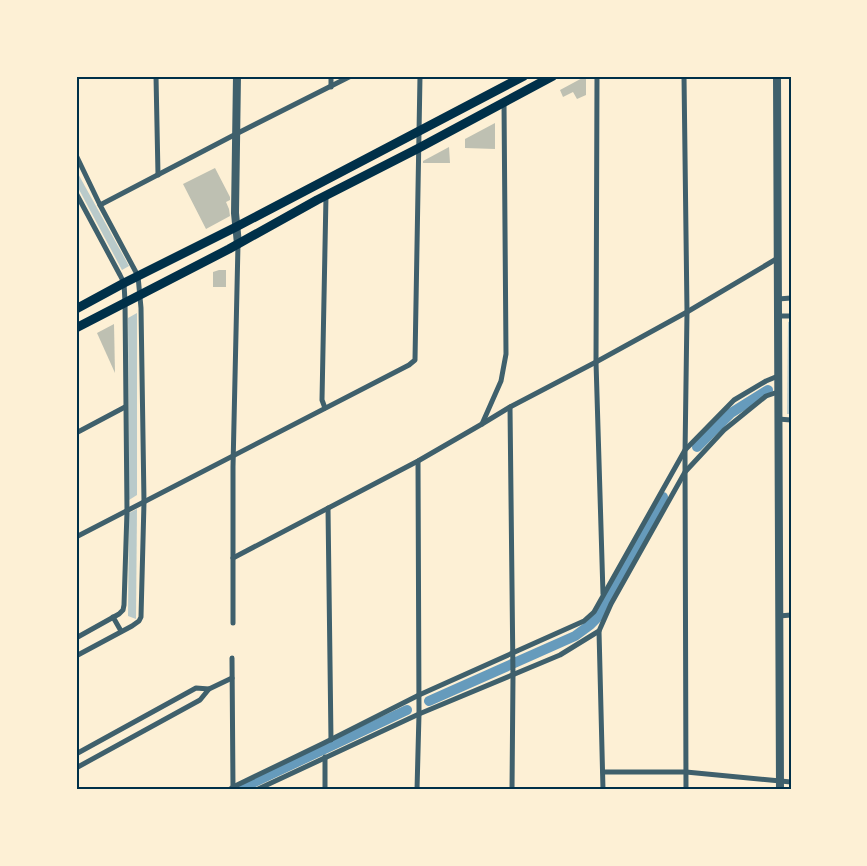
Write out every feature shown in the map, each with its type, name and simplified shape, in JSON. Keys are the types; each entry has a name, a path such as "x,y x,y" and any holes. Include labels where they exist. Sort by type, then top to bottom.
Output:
{"main road":[{"path":"76,309 524,76"},
{"path":"76,328 553,76"}],"street":[{"path":"156,76 158,175"},
{"path":"233,623 238,244 236,227 236,76"},
{"path":"331,76 331,87"},
{"path":"100,205 352,76"},
{"path":"76,537 409,365 415,360 420,76"},
{"path":"597,76 596,362 603,594"},
{"path":"684,76 687,312 685,450 686,790"},
{"path":"777,76 780,790"},
{"path":"482,424 501,381 506,354 504,102"},
{"path":"76,155 138,276 140,294 144,502 141,617 139,621 76,656"},
{"path":"76,193 124,283 127,511 123,610 113,618 76,638"},
{"path":"325,408 322,400 326,196"},
{"path":"233,558 418,461 510,407 687,312 778,258"},
{"path":"778,299 791,298"},
{"path":"778,316 791,316"},
{"path":"232,658 231,789 419,695 584,621 594,612 685,450 734,400 778,376"},
{"path":"603,790 599,631 611,604 685,472 724,430 766,396 778,392"},
{"path":"76,433 125,407"},
{"path":"510,407 513,675 512,790"},
{"path":"778,419 791,420"},
{"path":"417,790 419,714 418,461"},
{"path":"657,498 668,504"},
{"path":"328,508 331,740"},
{"path":"779,616 791,615"},
{"path":"113,618 122,631"},
{"path":"256,790 419,714 560,655 599,631"},
{"path":"76,768 200,700 209,689 232,678"},
{"path":"76,754 196,688 209,689"},
{"path":"325,757 325,790"},
{"path":"603,772 686,772 791,782"}],"shaded area":[{"path":"76,170 129,266 122,270 76,184"},
{"path":"137,313 137,495 129,500 128,318"},
{"path":"791,321 791,414 787,414 788,322"},
{"path":"137,509 136,619 128,616 129,513"}],"building":[{"path":"586,76 586,95 577,99 573,92 563,97 560,90"},
{"path":"495,123 495,149 465,148 465,139"},
{"path":"449,147 450,163 423,163 423,161"},
{"path":"215,168 230,197 230,200 226,202 230,216 206,229 183,184"},
{"path":"226,270 226,287 213,287 213,272"},
{"path":"114,324 115,373 97,333"}],"waterway":[{"path":"697,447 731,413 768,390"},
{"path":"429,701 575,636 590,625 598,617 663,497"},
{"path":"242,790 242,788 407,710"}]}
